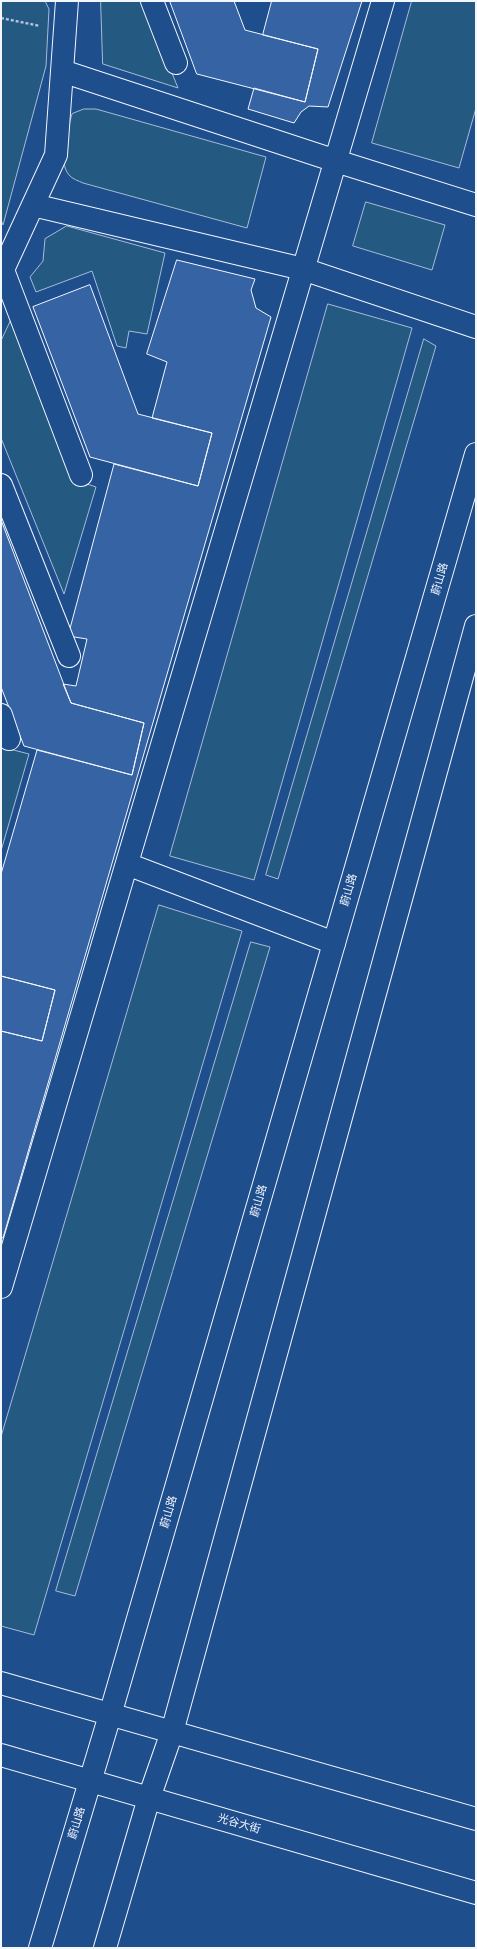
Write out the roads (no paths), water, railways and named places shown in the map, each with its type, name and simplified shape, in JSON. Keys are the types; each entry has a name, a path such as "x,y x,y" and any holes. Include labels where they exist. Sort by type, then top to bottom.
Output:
{"main road":[{"path":"67,1 56,155 2,272 81,475"},
{"path":"152,1 176,63"},
{"path":"1,1287 5,1260 127,864 383,1"},
{"path":"62,71 336,161 476,205"},
{"path":"33,205 303,269 476,327"},
{"name":"蔚山路","path":"40,1948 110,1715 476,454"},
{"path":"1,485 69,656"},
{"path":"105,1948 149,1798 172,1732 476,626"},
{"path":"1,715 9,739"},
{"path":"127,864 334,943"},
{"path":"1,1683 476,1819"},
{"name":"光谷大街","path":"1,1755 476,1893"}]}
